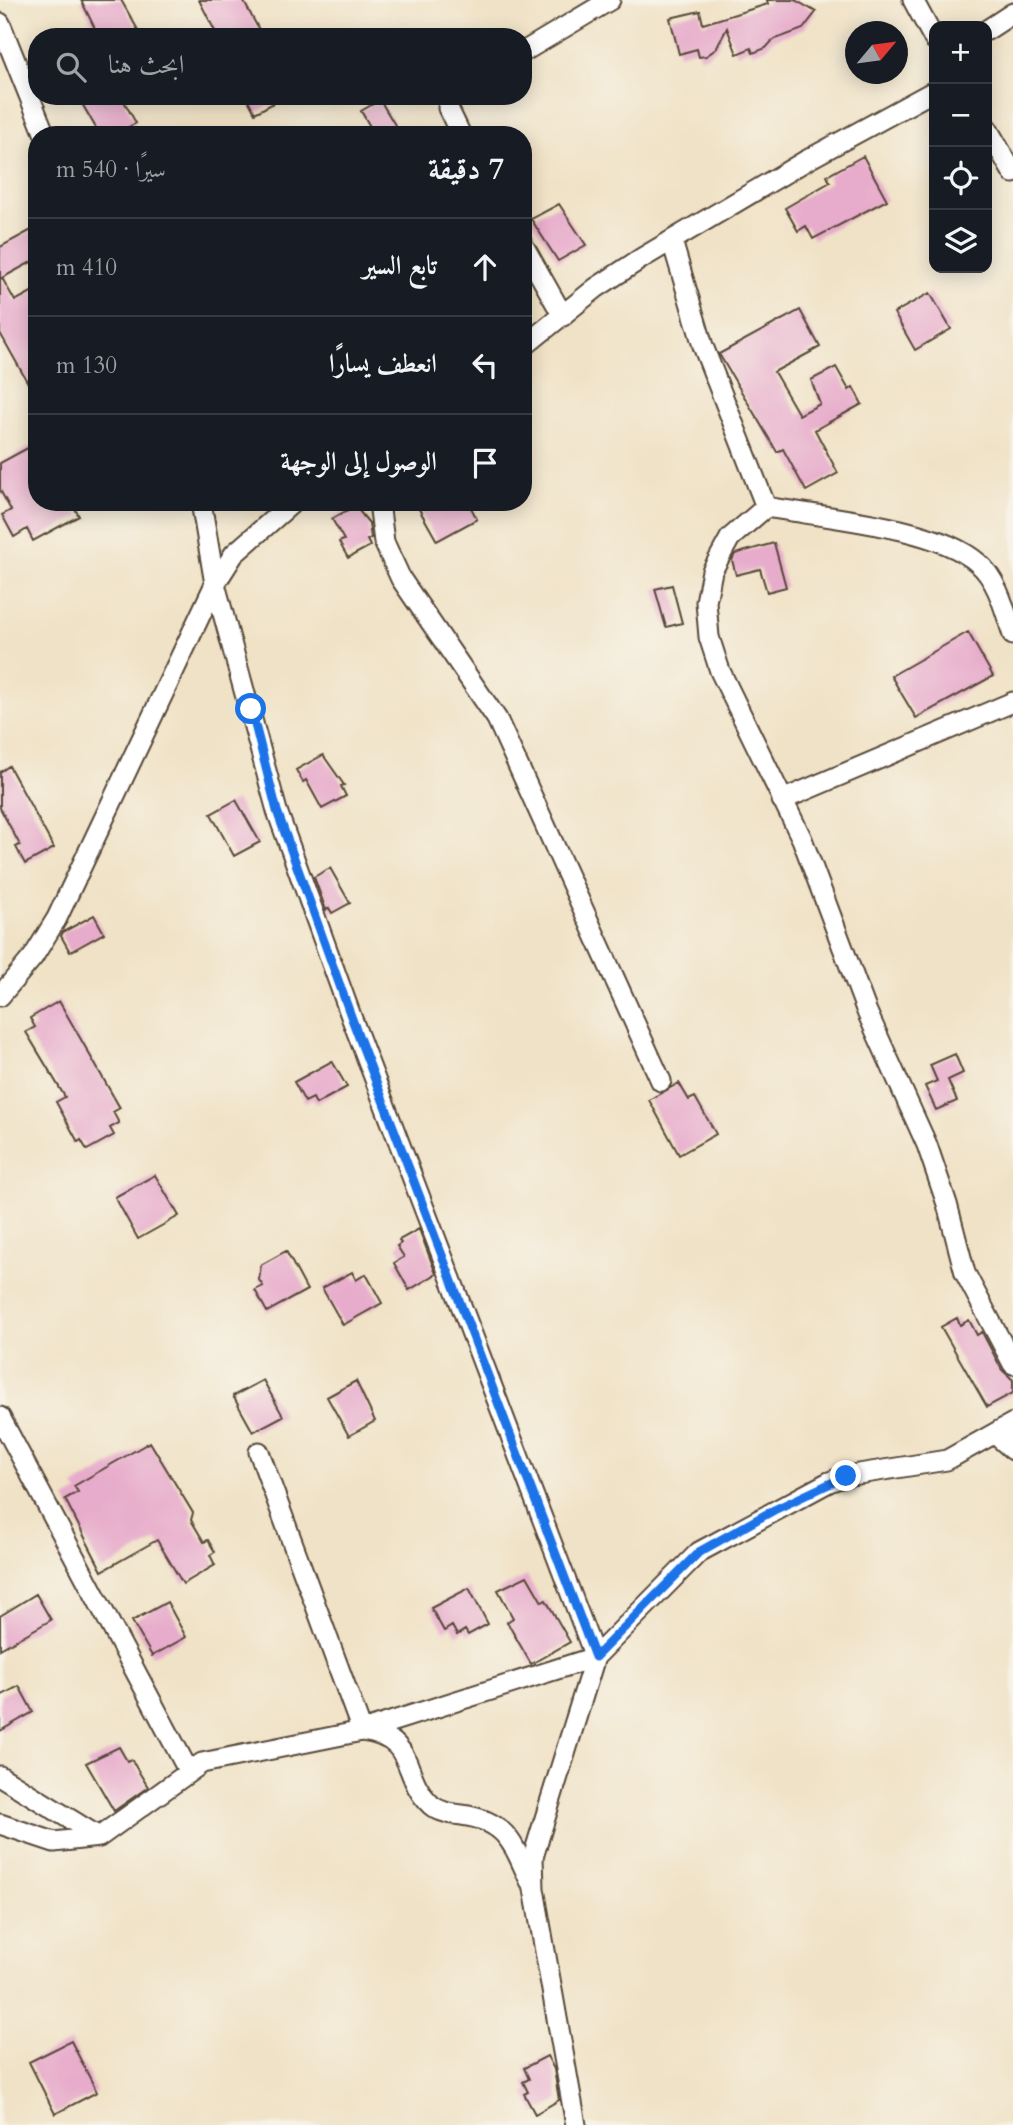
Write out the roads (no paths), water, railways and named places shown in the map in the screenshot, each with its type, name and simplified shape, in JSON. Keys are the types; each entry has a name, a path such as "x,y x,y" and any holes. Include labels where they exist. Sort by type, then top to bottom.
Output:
{"street":[{"path":"532,47 610,0"},
{"path":"913,0 929,30"},
{"path":"992,27 1013,13"},
{"path":"0,23 28,93"},
{"path":"532,340 596,288 807,160 929,94"},
{"path":"33,105 41,126"},
{"path":"449,105 457,126"},
{"path":"992,137 1013,173"},
{"path":"672,241 703,346 766,507"},
{"path":"532,261 563,316"},
{"path":"766,507 921,535 962,551 991,578 1013,635"},
{"path":"766,507 730,538 712,571 706,602 709,637 720,671 802,839 867,1012 927,1145 947,1204 965,1273 1013,1364"},
{"path":"203,511 215,584 277,811 352,1019 595,1657"},
{"path":"0,996 33,957 57,918 215,584 234,554 283,511"},
{"path":"380,511 384,542 401,579 496,719 662,1081"},
{"path":"782,800 1013,702"},
{"path":"0,1417 189,1772"},
{"path":"576,2125 534,1889 533,1857 595,1657 699,1552 829,1482 846,1476 947,1460 1013,1423"},
{"path":"995,1434 1013,1450"},
{"path":"259,1452 362,1731"},
{"path":"0,1824 54,1842 99,1837 202,1763 362,1731 595,1657"},
{"path":"362,1731 382,1734 393,1741 406,1758 417,1784 431,1805 447,1813 472,1816 495,1824 510,1837 534,1889"},
{"path":"0,1776 99,1837"}]}
